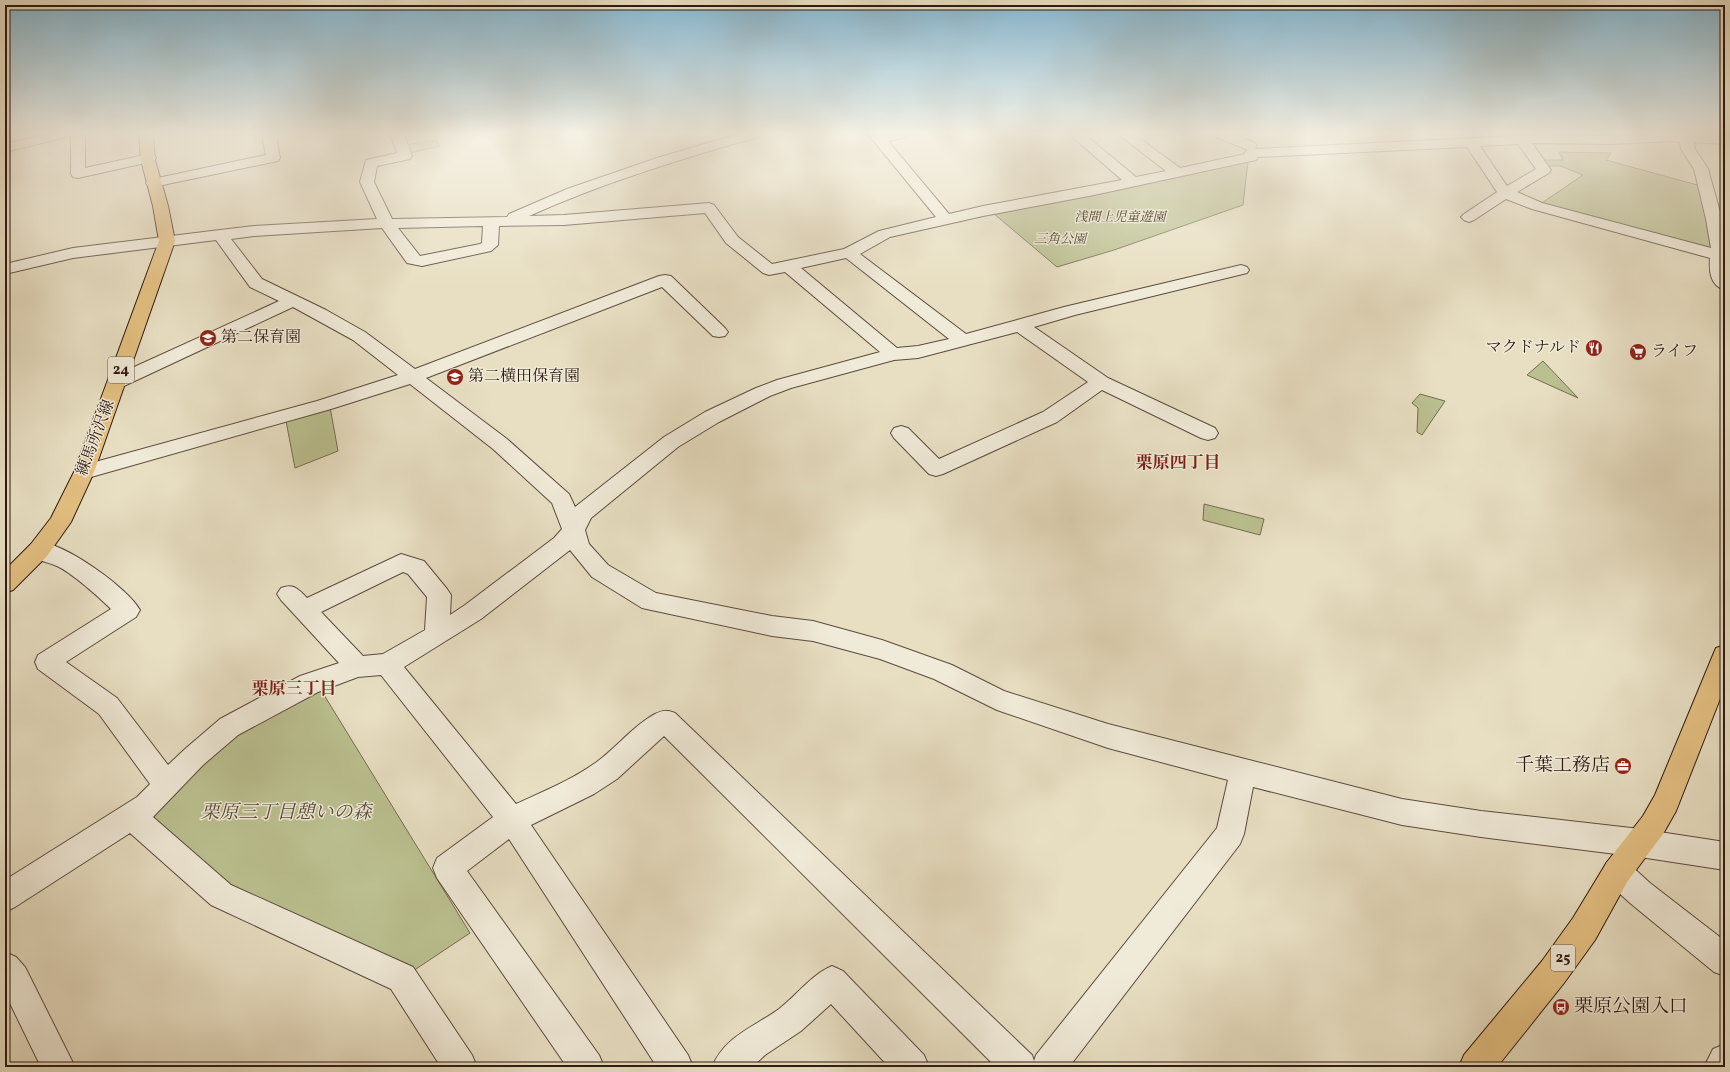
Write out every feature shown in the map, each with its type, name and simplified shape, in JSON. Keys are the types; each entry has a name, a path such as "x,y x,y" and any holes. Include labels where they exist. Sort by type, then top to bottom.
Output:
{"main road":[{"path":"154,184 167,242"},
{"name":"練馬所沢線","path":"5,584 39,550 60,522 84,472 167,242"},
{"name":"25","path":"1476,1067 1553,972 1584,929 1617,872 1640,843 1666,802 1725,655"}],"street":[{"path":"368,184 387,224 416,262 488,246 490,245 498,222 597,184"},
{"path":"916,184 946,220"},
{"path":"5,269 72,253 286,228 564,220 709,208 732,240 769,270 849,253 885,234 983,211 1124,184"},
{"path":"1499,184 1505,193 1537,206 1721,252"},
{"path":"1469,217 1520,184"},
{"path":"1705,184 1719,221 1721,252 1717,270 1724,284"},
{"path":"1707,193 1725,198"},
{"path":"220,235 256,283 359,336 500,444 561,499 574,530 579,547 600,571 650,601 772,626 813,631 866,646 943,672 1012,704 1108,736 1402,812 1481,824 1640,843 1725,856"},
{"path":"849,253 963,341"},
{"path":"788,266 893,354"},
{"path":"5,897 147,806 194,757 229,727 309,684 358,667 387,664 437,636 473,612 562,544 574,530 582,513 671,442 712,417 762,392 784,384 893,354 918,352 1020,326 1070,311 1240,270"},
{"path":"84,472 324,405 412,377 665,280 719,332"},
{"path":"117,382 293,301"},
{"path":"1020,326 1100,382 1208,433"},
{"path":"901,434 936,469 1050,417 1100,382"},
{"path":"39,550 67,562 108,591 128,610 47,662 108,706 168,785"},
{"path":"358,667 296,602 401,563 416,567 439,595 437,636"},
{"path":"387,664 512,820 676,1067"},
{"path":"587,1067 447,868 512,820 584,785 601,774 628,753 651,730 666,721 1020,1067"},
{"path":"1048,1067 1230,834 1243,772"},
{"path":"132,816 221,895 402,978 460,1067"},
{"path":"1617,872 1640,893 1725,961"},
{"path":"8,977 58,1067"},
{"path":"729,1067 753,1043 790,1020 832,982 912,1067"},
{"path":"1721,1067 1725,1061"}],"green space":[{"name":"浅間上児童遊園","path":"1135,184 1245,184 1243,205 1114,250 1057,267 993,213"},
{"path":"1570,184 1694,184 1701,186 1713,249 1539,205"},
{"path":"1543,361 1578,398 1527,375"},
{"path":"1420,394 1445,401 1422,435 1417,432 1418,408 1412,403"},
{"path":"330,407 338,451 295,468 286,421"},
{"path":"1204,504 1264,519 1260,535 1203,520"},
{"name":"栗原三丁目憩いの森","path":"321,690 470,933 413,971 226,890 139,815 231,735"}],"place":[{"name":"第二保育園","path":"208,338"},
{"name":"マクドナルド","path":"1594,348"},
{"name":"ライフ","path":"1638,352"},
{"name":"第二横田保育園","path":"455,377"},
{"name":"千葉工務店","path":"1623,766"},
{"name":"栗原公園入口","path":"1561,1007"}],"district":[{"name":"栗原四丁目","path":"1178,463"},
{"name":"栗原三丁目","path":"294,689"}],"park label":[{"name":"三角公園","path":"1060,240"}]}
